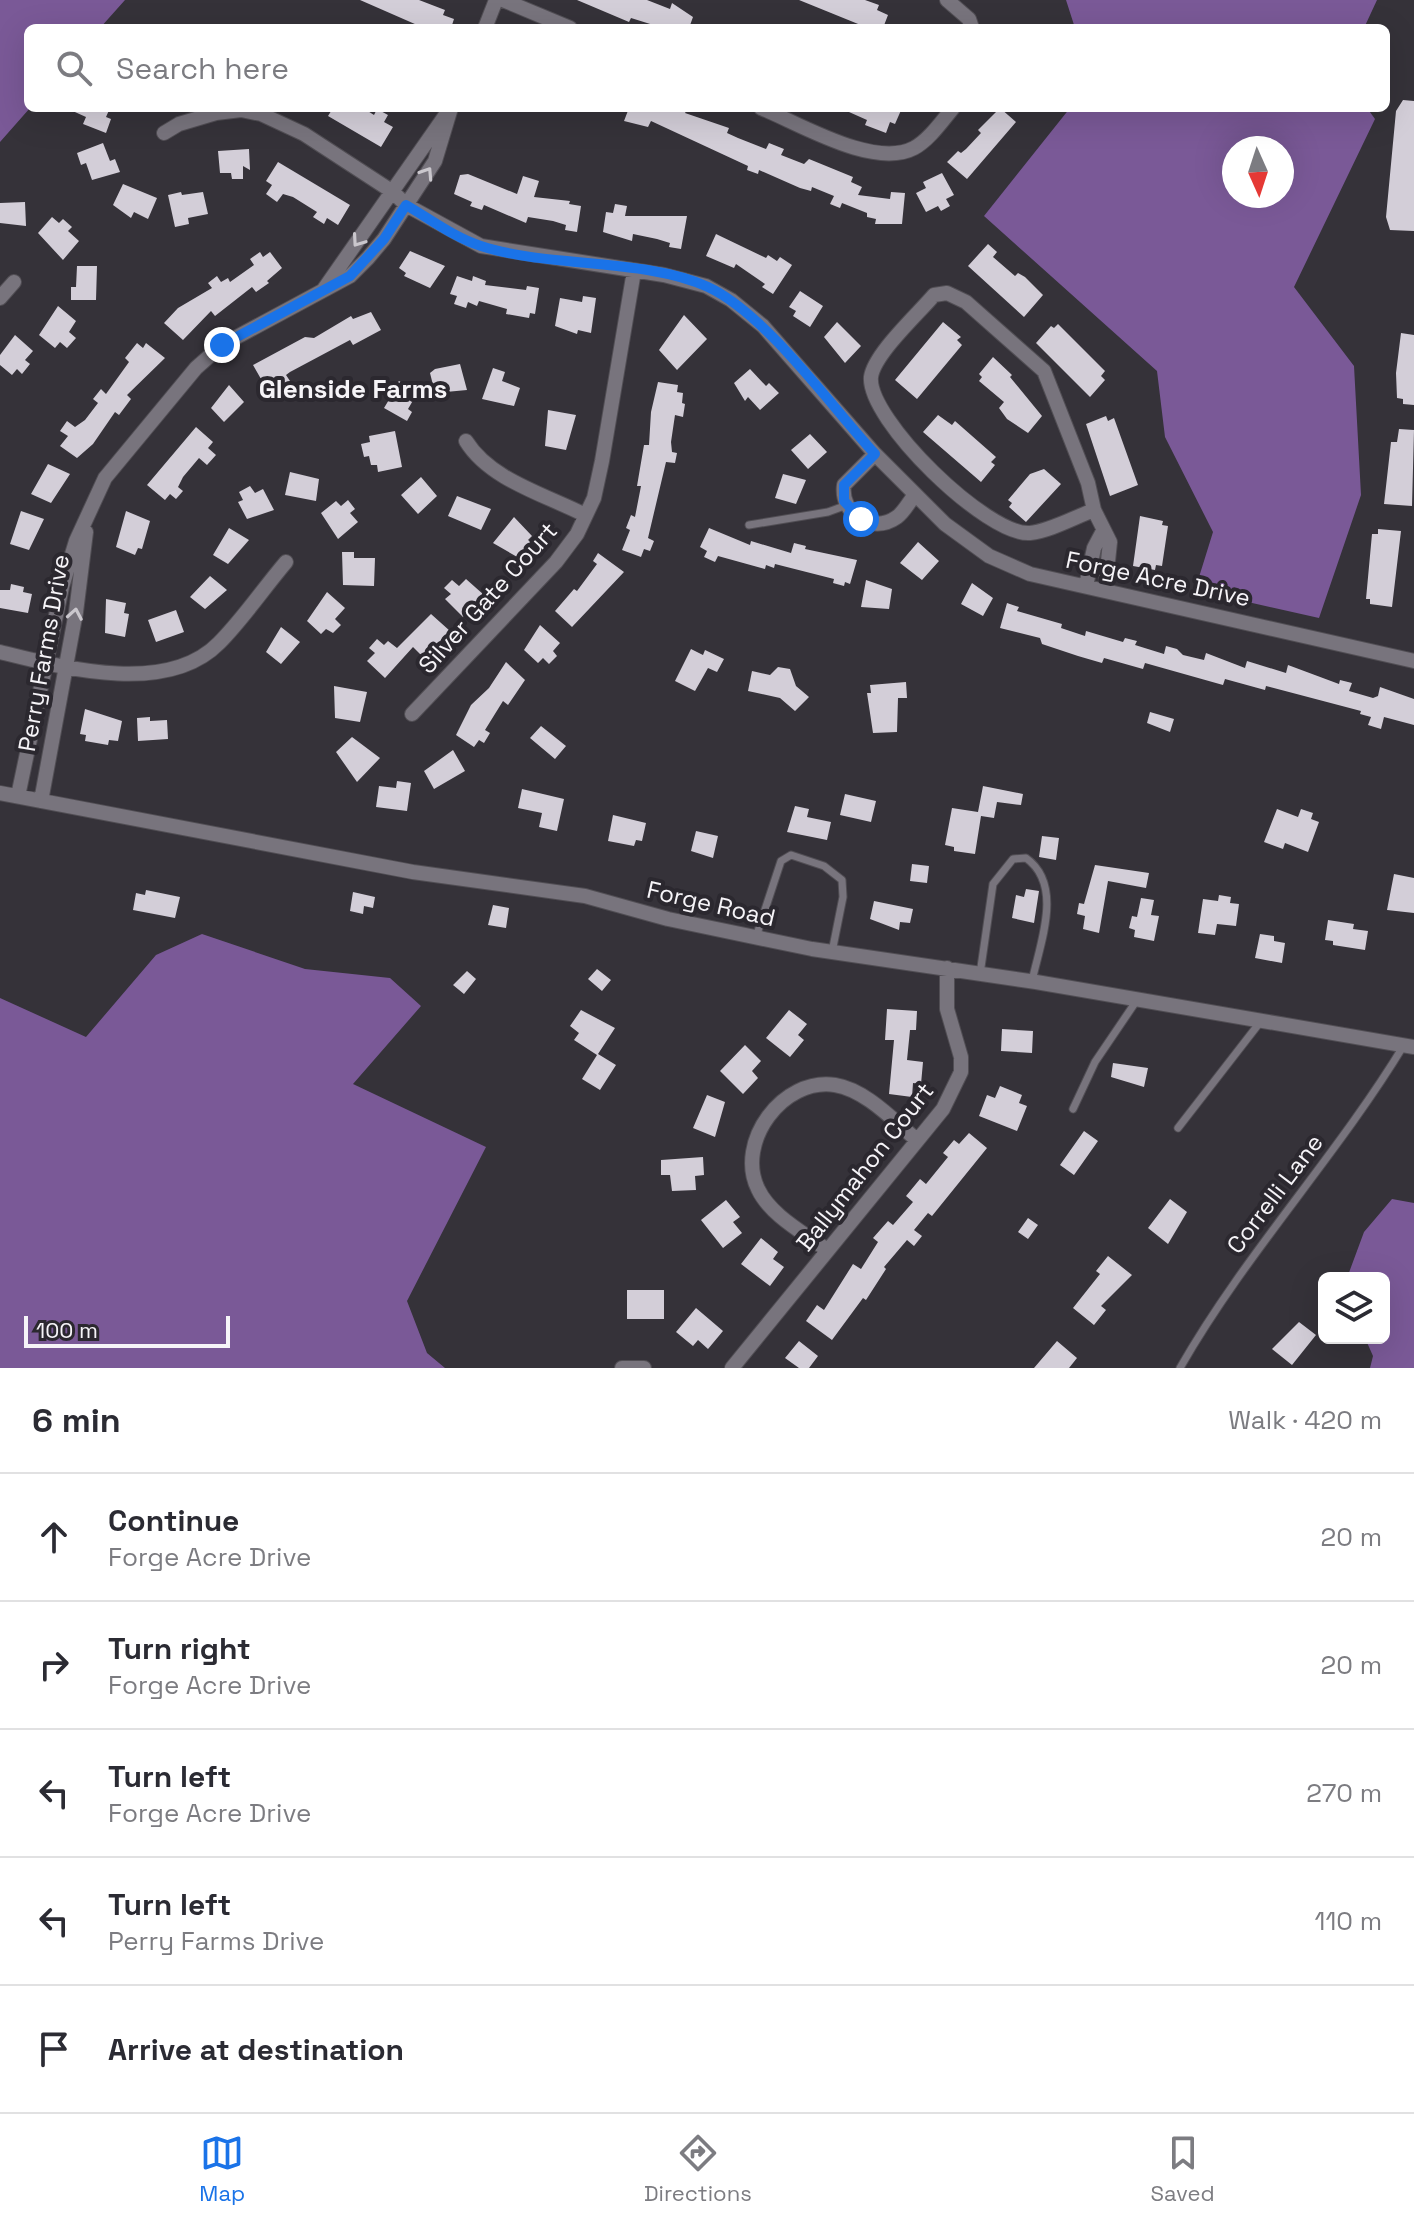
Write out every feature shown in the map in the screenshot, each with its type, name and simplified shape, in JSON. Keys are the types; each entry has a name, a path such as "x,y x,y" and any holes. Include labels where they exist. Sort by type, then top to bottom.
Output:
{"street":[{"path":"487,24 496,0"},
{"path":"503,0 560,24"},
{"path":"947,0 971,24"},
{"name":"Forge Acre Drive","path":"164,133 179,124 224,112"},
{"name":"Forge Acre Drive","path":"251,112 304,134 393,192 406,205 481,246 706,286 731,300 763,326 914,496 945,524 989,556 1030,574 1414,661"},
{"name":"Perry Farms Drive","path":"321,293 448,112"},
{"name":"Perry Farms Drive","path":"18,796 62,587 89,512 105,478 196,368 222,345 350,276 368,258 435,161 450,112"},
{"path":"770,112 867,153 891,154 914,148 949,112"},
{"name":"Silver Gate Court","path":"412,714 556,562 577,534 594,498 605,448 634,271"},
{"path":"0,298 14,282"},
{"path":"1094,510 1030,533 1009,528 968,504 891,425 873,395 871,376 879,358 934,295 947,293 966,302 1044,371 1088,483 1094,510 1110,542 1105,590"},
{"path":"466,441 475,455 492,469 585,515"},
{"path":"875,454 844,485 847,505 861,519 877,525 897,517 914,496"},
{"name":"Perry Farms Drive","path":"41,801 89,512"},
{"path":"1086,586 1094,548 1103,531"},
{"path":"0,652 134,676 179,668 197,660 217,645 286,562"},
{"name":"Forge Road","path":"0,793 413,872 585,896 832,952 1032,981 1409,1046"},
{"name":"Ballymahon Court","path":"732,1368 943,1109 961,1072 961,1057 946,1000 947,968"},
{"path":"827,1250 763,1198 753,1173 753,1145 758,1131 783,1101 808,1087 837,1085 863,1097 917,1140"},
{"path":"622,1368 644,1368"}],"lane":[{"path":"749,525 828,512 847,505"},
{"path":"756,937 781,861 791,855 824,866 842,880 843,897 832,952"},
{"path":"980,974 993,884 1013,859 1026,858 1042,872 1047,886 1046,913 1032,981"},
{"path":"1073,1109 1095,1062 1137,1000"},
{"path":"1178,1128 1261,1021"},
{"name":"Correlli Lane","path":"1180,1368 1219,1302 1364,1111 1409,1046"}],"shaded area":[{"path":"0,0 125,0 104,24 24,24 24,112 26,112 0,142"},
{"path":"1066,0 1377,0 1366,24 1074,24"},
{"path":"1067,112 1370,112 1375,119 1294,287 1354,366 1361,495 1319,618 1195,590 1213,532 1165,437 1157,371 984,216"},
{"path":"202,934 305,969 390,978 421,1006 353,1084 486,1147 407,1301 427,1353 445,1368 0,1368 0,998 86,1037 156,955"},
{"path":"1392,1199 1414,1203 1414,1368 1370,1368 1373,1356 1368,1344 1390,1344 1390,1272 1349,1272 1364,1232"}],"building":[{"path":"360,0 419,0 445,10 443,15 454,19 452,24 415,24"},
{"path":"577,0 647,0 670,9 672,3 693,17 690,24 650,24 631,18 629,22"},
{"path":"799,0 865,0 879,5 877,10 888,15 885,24 858,24"},
{"path":"1403,100 1414,101 1414,231 1390,230 1386,217 1396,111"},
{"path":"75,112 108,112 106,117 111,119 106,133 83,124 86,117"},
{"path":"330,112 369,112 374,115 382,112 388,115 384,122 393,127 381,147 328,116"},
{"path":"627,112 686,112 729,128 727,133 766,149 769,143 784,149 781,155 804,164 809,159 853,177 851,182 862,187 858,195 890,199 891,192 905,193 902,224 875,224 876,219 867,217 867,213 842,203 840,208 830,204 834,196 812,187 811,191 800,188 759,170 758,174 747,170 748,166 651,121 648,127 624,121"},
{"path":"849,112 900,112 895,124 890,122 886,133 865,125 867,120"},
{"path":"996,112 1005,112 1016,122 967,179 947,162 958,151 961,153 966,149 981,133 978,130"},
{"path":"103,143 110,161 115,159 120,172 92,180 86,163 81,165 77,153"},
{"path":"249,149 250,170 243,166 243,179 232,179 231,173 220,173 218,151"},
{"path":"278,162 350,205 338,225 327,218 324,224 313,217 317,212 293,197 283,194 277,202 266,194 272,185 266,181"},
{"path":"942,173 954,195 946,199 950,206 941,211 938,206 926,212 916,193 926,188 923,182"},
{"path":"468,174 517,194 523,176 539,181 534,197 570,201 569,204 581,206 577,232 565,230 566,225 553,221 528,217 526,223 484,205 482,210 470,206 472,202 454,194 460,175"},
{"path":"123,184 157,198 148,219 134,212 131,218 113,205"},
{"path":"181,192 182,195 203,192 208,214 188,218 189,224 175,227 168,195"},
{"path":"25,202 26,226 0,223 0,203"},
{"path":"615,204 627,206 625,216 687,216 681,249 669,247 670,243 657,239 633,234 632,241 603,232 606,212 613,213"},
{"path":"52,217 59,223 63,219 72,227 68,231 79,241 63,260 38,233"},
{"path":"716,234 766,258 768,255 777,261 780,257 792,265 773,294 762,287 765,284 736,264 734,268 706,256"},
{"path":"988,244 997,252 993,257 1015,276 1018,273 1025,277 1043,295 1024,317 968,266"},
{"path":"410,251 445,266 430,288 404,276 406,273 399,268"},
{"path":"260,252 263,257 270,252 282,268 267,281 269,283 256,292 252,287 215,316 211,311 183,340 164,323 178,308 212,288 208,283 217,276 221,282 228,278 230,282 254,265 250,259"},
{"path":"77,266 97,266 96,300 71,300 71,287 76,287"},
{"path":"457,276 472,281 473,276 486,281 485,285 526,290 527,286 539,288 535,314 530,313 529,318 506,314 507,309 479,301 477,306 468,302 466,308 454,304 457,296 450,294"},
{"path":"800,291 823,306 810,327 793,316 796,311 789,307"},
{"path":"583,296 596,298 591,333 578,330 577,334 555,326 560,298 582,302"},
{"path":"58,306 76,321 69,332 76,338 67,348 60,342 55,348 39,335"},
{"path":"371,312 381,330 353,345 350,340 290,372 286,375 290,381 269,393 253,365 305,337 314,338 351,316 353,319"},
{"path":"684,315 707,339 677,370 659,350"},
{"path":"837,322 861,346 845,363 824,337"},
{"path":"943,322 961,337 957,340 962,345 917,399 895,380"},
{"path":"1058,324 1105,371 1101,376 1105,380 1090,397 1036,343 1051,326 1054,328"},
{"path":"1401,333 1414,335 1414,405 1403,404 1403,399 1397,398 1396,373"},
{"path":"15,335 33,351 25,360 30,364 22,374 17,369 12,375 0,365 0,355"},
{"path":"137,343 143,348 146,343 165,358 127,395 131,399 119,415 115,412 93,444 77,458 60,446 68,436 60,431 67,421 75,427 85,420 98,403 93,399 101,389 106,394 129,362 125,358"},
{"path":"993,357 1012,375 1010,377 1042,416 1028,433 1007,419 999,408 1004,402 979,381 982,377 979,374"},
{"path":"460,364 467,390 435,393 430,373"},
{"path":"493,368 505,372 502,381 520,388 514,406 482,399"},
{"path":"750,369 766,386 769,383 779,393 760,410 748,397 745,401 734,383"},
{"path":"399,381 418,392 408,409 412,412 407,421 384,408 390,398 386,396"},
{"path":"658,382 678,385 677,392 683,393 682,403 685,404 683,417 675,415 671,442 672,452 677,453 675,463 666,462 648,538 654,541 650,551 644,549 641,557 622,550 630,530 626,528 631,515 635,517 641,486 637,486 644,445 649,445 651,412"},
{"path":"229,385 244,402 224,422 211,408"},
{"path":"548,410 576,415 566,450 545,446"},
{"path":"938,415 952,425 955,421 996,457 991,462 995,465 981,482 923,432"},
{"path":"1106,416 1108,421 1114,418 1138,485 1110,496 1086,424"},
{"path":"196,427 213,442 208,448 216,455 207,465 199,458 178,487 183,491 176,499 170,494 165,500 147,485"},
{"path":"1399,429 1414,430 1412,506 1384,504 1391,442 1397,442"},
{"path":"395,431 402,467 378,472 377,465 371,465 369,456 364,457 361,444 370,442 369,436"},
{"path":"810,434 827,452 808,469 791,450"},
{"path":"48,464 70,474 51,503 31,494"},
{"path":"1044,469 1061,484 1026,522 1009,507 1012,503 1008,500 1030,474"},
{"path":"290,472 319,479 316,501 285,495"},
{"path":"783,474 806,480 796,504 775,498"},
{"path":"421,477 437,496 418,514 401,495"},
{"path":"250,486 255,493 263,489 274,510 247,519 238,502 243,500 239,492"},
{"path":"457,496 491,509 481,530 448,516"},
{"path":"348,500 355,509 350,513 358,522 338,539 321,513 336,501 341,506"},
{"path":"21,511 44,519 29,550 10,544"},
{"path":"126,511 150,521 142,549 138,548 135,555 116,547"},
{"path":"1140,516 1163,521 1162,525 1168,526 1162,566 1156,565 1155,570 1133,566"},
{"path":"514,517 532,536 528,540 533,544 519,558 493,543"},
{"path":"229,528 249,540 228,564 213,555"},
{"path":"709,528 750,545 751,541 791,553 794,543 806,546 805,549 857,560 850,584 845,582 844,586 833,583 834,579 775,564 774,568 766,565 765,569 718,556 715,562 704,557 707,551 700,547"},
{"path":"1378,529 1401,531 1392,607 1370,604 1370,599 1366,599 1372,534 1378,534"},
{"path":"918,542 939,561 922,580 900,563"},
{"path":"342,552 354,552 354,558 375,558 374,586 343,585"},
{"path":"598,553 624,572 572,627 555,611 574,589 577,591 597,564 593,561"},
{"path":"210,576 227,590 205,609 190,597"},
{"path":"466,579 484,595 463,617 445,599 451,594 444,588 452,580 459,586"},
{"path":"866,580 892,589 889,609 861,607"},
{"path":"972,583 993,598 983,616 961,604"},
{"path":"11,584 24,587 23,592 32,594 28,613 0,608 0,590 10,590"},
{"path":"327,592 345,608 335,619 341,625 333,633 326,629 321,634 307,621"},
{"path":"106,599 126,603 124,613 129,614 125,637 105,633"},
{"path":"1007,603 1019,607 1017,611 1062,624 1061,628 1085,636 1086,631 1123,642 1125,638 1137,641 1135,645 1164,654 1166,646 1177,649 1183,655 1204,660 1206,653 1245,668 1247,661 1286,673 1288,665 1339,684 1340,680 1352,683 1349,691 1373,698 1378,696 1380,687 1414,699 1414,725 1384,717 1381,729 1368,725 1371,717 1360,714 1361,711 1266,686 1265,690 1225,679 1223,685 1145,663 1143,669 1104,658 1102,663 1078,656 1042,644 1040,638 1000,628"},
{"path":"176,610 184,632 156,642 148,620"},
{"path":"431,614 450,631 421,655 413,647 385,678 367,661 375,653 369,648 377,639 384,645 388,641 397,648"},
{"path":"540,625 560,643 553,651 557,656 549,664 543,658 538,663 524,650"},
{"path":"281,627 300,642 281,664 266,652"},
{"path":"691,649 703,655 705,650 724,659 717,672 708,668 695,691 675,681"},
{"path":"506,662 525,680 508,705 503,701 485,730 490,733 484,743 479,740 474,747 456,735 471,705 489,688"},
{"path":"778,667 790,669 796,686 809,697 795,711 780,698 748,691 752,671 770,675"},
{"path":"906,682 907,698 898,698 897,732 873,733 867,693 871,693 870,685"},
{"path":"334,686 367,692 360,722 335,718"},
{"path":"85,709 122,721 118,741 109,740 108,745 85,741 86,735 80,734"},
{"path":"1150,712 1174,719 1170,732 1147,723"},
{"path":"150,717 150,721 167,720 168,739 138,741 137,718"},
{"path":"541,726 566,746 555,759 530,738"},
{"path":"352,737 380,758 357,782 336,752"},
{"path":"453,750 465,771 434,789 424,771"},
{"path":"397,781 411,783 407,811 376,807 379,786 396,788"},
{"path":"983,786 1023,794 1021,805 997,802 994,818 981,816 975,854 954,851 954,847 945,845 952,808 978,812"},
{"path":"522,789 564,799 557,831 539,827 542,813 518,808"},
{"path":"845,794 876,801 871,822 840,815"},
{"path":"795,806 809,809 807,817 831,822 827,840 787,832"},
{"path":"1277,809 1298,817 1301,809 1313,813 1311,819 1319,822 1308,852 1285,843 1283,849 1264,842"},
{"path":"613,815 646,823 642,841 636,840 634,846 608,841"},
{"path":"696,831 718,836 713,858 691,851"},
{"path":"1042,836 1059,838 1056,860 1039,857"},
{"path":"912,864 929,866 927,883 910,881"},
{"path":"1095,865 1149,873 1146,888 1108,881 1099,933 1083,929 1085,916 1077,914 1079,903 1084,904"},
{"path":"1394,874 1414,878 1414,913 1387,910"},
{"path":"1026,889 1039,891 1034,923 1012,918 1016,895 1024,897"},
{"path":"146,890 180,897 175,918 133,910 136,893 145,895"},
{"path":"353,892 375,897 373,908 364,906 363,914 350,911"},
{"path":"1219,895 1231,897 1230,903 1239,904 1236,926 1217,924 1215,935 1198,933 1203,899 1218,901"},
{"path":"1141,898 1154,900 1151,915 1159,916 1154,941 1134,937 1135,930 1129,928 1132,916 1137,917"},
{"path":"874,901 913,909 910,923 900,922 899,930 870,919"},
{"path":"493,905 509,908 506,928 488,925"},
{"path":"1328,920 1354,924 1353,929 1368,931 1365,950 1333,945 1333,941 1325,940"},
{"path":"1260,934 1274,936 1274,941 1285,943 1282,963 1255,958"},
{"path":"597,969 611,980 602,991 588,979"},
{"path":"467,971 476,979 464,994 453,985"},
{"path":"887,1009 917,1011 916,1030 910,1030 907,1060 923,1062 921,1084 913,1083 912,1097 889,1094 894,1040 885,1040"},
{"path":"581,1010 615,1028 598,1054 616,1065 600,1090 582,1079 597,1055 574,1040 579,1033 570,1026"},
{"path":"789,1010 807,1024 798,1035 804,1040 790,1057 766,1038"},
{"path":"1002,1029 1033,1031 1032,1053 1001,1051"},
{"path":"745,1045 761,1061 752,1071 758,1078 743,1094 720,1071"},
{"path":"1113,1063 1148,1068 1144,1087 1111,1077"},
{"path":"1000,1086 1022,1095 1019,1103 1027,1106 1017,1131 979,1116 987,1095 995,1098"},
{"path":"707,1095 725,1102 715,1137 693,1128"},
{"path":"1084,1131 1098,1141 1074,1175 1060,1165"},
{"path":"969,1133 987,1148 932,1216 928,1213 914,1230 922,1236 914,1246 907,1240 884,1267 886,1269 866,1300 863,1298 832,1340 806,1321 817,1305 824,1310 853,1264 861,1269 878,1242 873,1238 888,1221 893,1225 913,1202 906,1196 920,1179 926,1184 948,1157 943,1153 954,1140 959,1144"},
{"path":"703,1157 704,1175 695,1176 696,1190 672,1191 670,1175 661,1175 661,1160"},
{"path":"1170,1199 1187,1212 1168,1244 1148,1228"},
{"path":"726,1200 740,1217 733,1222 742,1233 723,1248 701,1220"},
{"path":"1028,1218 1038,1225 1028,1239 1018,1232"},
{"path":"761,1238 778,1252 773,1259 784,1267 770,1286 741,1264"},
{"path":"1108,1256 1132,1275 1101,1306 1106,1310 1094,1325 1073,1308 1100,1274 1096,1271"},
{"path":"627,1290 664,1290 664,1319 627,1319"},
{"path":"696,1308 723,1331 708,1349 698,1340 693,1346 676,1332"},
{"path":"1299,1322 1316,1335 1292,1365 1272,1349"},
{"path":"799,1341 818,1356 809,1368 799,1368 785,1358"},
{"path":"1057,1341 1077,1358 1069,1368 1034,1368"}],"district":[{"name":"Glenside Farms","path":"353,389"}],"route":[{"path":"222,345 350,276 384,239 406,205 481,246 664,275 706,286 731,300 763,326 875,454 851,474 844,485 844,501 861,519"}]}
